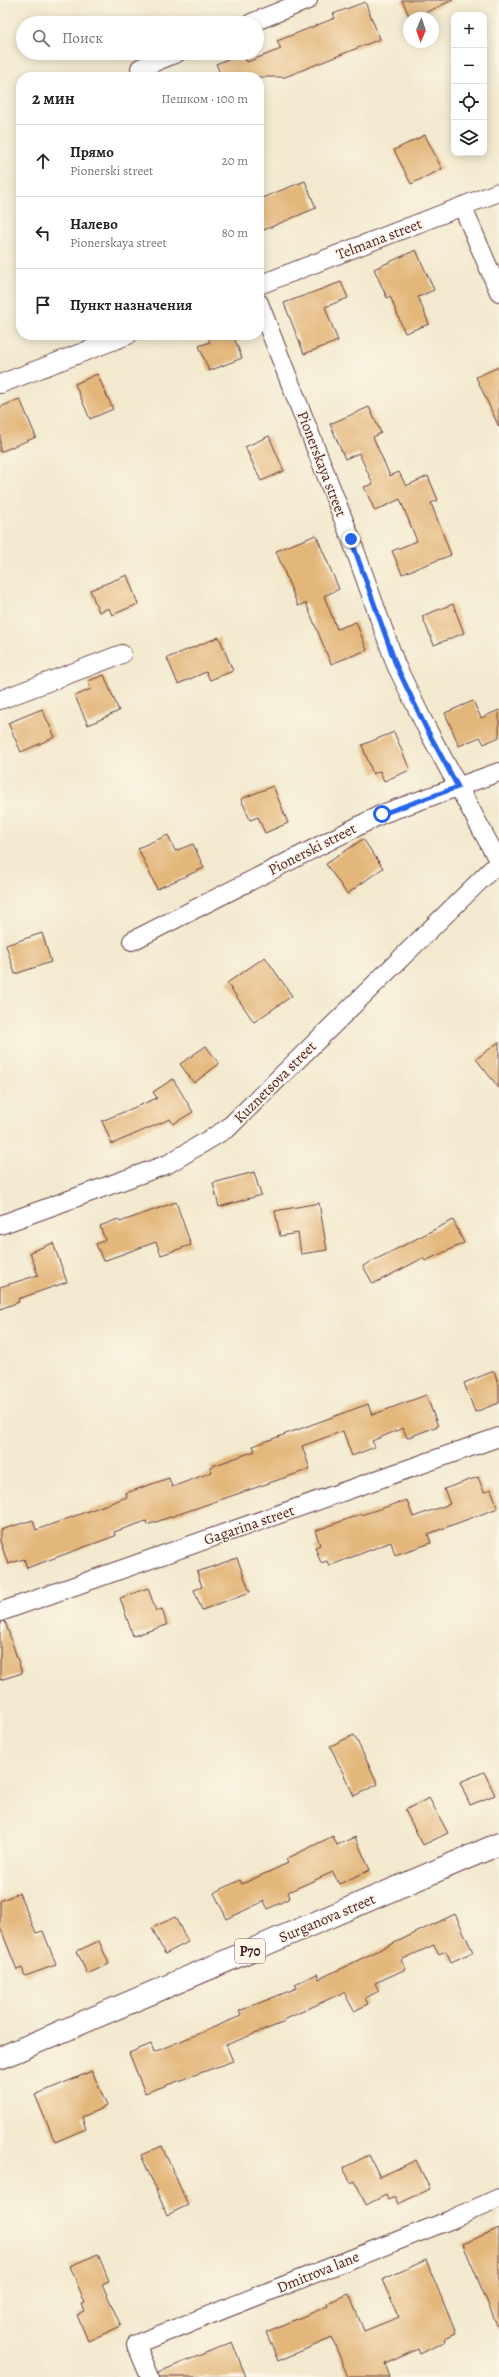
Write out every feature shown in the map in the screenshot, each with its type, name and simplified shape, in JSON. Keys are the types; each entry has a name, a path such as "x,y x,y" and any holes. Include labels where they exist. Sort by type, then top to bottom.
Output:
{"main road":[{"name":"Surganova street","path":"0,2058 499,1844"}],"street":[{"path":"264,18 308,0"},
{"path":"140,68 160,60"},
{"name":"Telmana street","path":"264,283 463,208 499,192"},
{"path":"463,208 499,292"},
{"name":"Pionerskaya street","path":"264,316 351,539 396,665 426,728 499,862"},
{"path":"0,384 115,340"},
{"path":"0,700 122,654"},
{"name":"Pionerski street","path":"132,941 382,814 499,772"},
{"name":"Kuznetsova street","path":"0,1225 168,1164 228,1128 499,862"},
{"name":"Gagarina street","path":"0,1612 499,1438"},
{"name":"Dmitrova lane","path":"150,2377 136,2344 450,2220 499,2198"}],"building":[{"path":"402,0 453,0 426,12 407,12"},
{"path":"365,2 380,39 285,77 264,77 264,72 220,72 216,64 225,60 246,60 247,62 252,60 264,60 264,56 281,49 277,41 335,18 333,14"},
{"path":"425,135 442,169 411,184 394,150"},
{"path":"305,181 316,208 264,230 264,197"},
{"path":"416,250 434,290 418,297 429,324 405,333 390,296 387,298 374,269"},
{"path":"341,282 348,298 325,307 338,341 304,354 284,303"},
{"path":"209,340 235,340 242,358 209,371 199,346 210,342"},
{"path":"499,367 499,427 476,377"},
{"path":"97,374 113,409 90,419 75,384"},
{"path":"20,399 36,437 0,452 0,407"},
{"path":"369,407 381,433 373,437 390,476 399,472 406,486 428,476 438,500 431,503 451,555 402,574 392,551 417,541 400,499 375,511 364,487 373,484 359,453 345,459 330,424"},
{"path":"269,436 284,471 261,481 245,447"},
{"path":"316,535 339,589 324,596 337,629 356,622 367,650 331,664 306,603 298,606 276,551"},
{"path":"127,575 138,604 112,615 109,608 99,612 90,590"},
{"path":"453,604 464,633 434,645 422,616"},
{"path":"219,637 233,671 210,680 206,672 178,684 167,658"},
{"path":"104,675 119,711 88,725 75,696 91,689 88,681"},
{"path":"473,701 481,718 499,710 499,737 484,744 480,737 459,746 445,713"},
{"path":"42,709 55,737 21,752 8,723"},
{"path":"394,732 410,770 384,781 380,771 373,774 362,745"},
{"path":"273,786 288,823 265,833 258,817 250,820 241,799"},
{"path":"168,835 175,851 193,844 204,868 157,889 138,848"},
{"path":"363,839 383,868 347,894 326,864"},
{"path":"42,933 51,962 15,974 6,945"},
{"path":"265,957 292,996 254,1022 227,983"},
{"path":"499,1042 499,1088 476,1059"},
{"path":"206,1046 219,1064 194,1083 180,1064"},
{"path":"173,1079 193,1112 173,1124 170,1119 112,1144 102,1121 157,1098 153,1092"},
{"path":"254,1172 261,1195 219,1207 213,1183"},
{"path":"176,1202 191,1245 161,1255 156,1242 103,1261 96,1244 105,1240 100,1226 118,1219 120,1222"},
{"path":"319,1203 327,1250 301,1254 298,1233 280,1236 275,1211"},
{"path":"453,1220 464,1243 425,1261 423,1258 373,1284 363,1266"},
{"path":"53,1243 67,1282 18,1299 19,1302 0,1309 0,1287 38,1275 30,1252"},
{"path":"494,1371 499,1385 499,1403 475,1412 464,1383"},
{"path":"426,1395 438,1426 407,1438 403,1428 372,1441 375,1447 352,1456 343,1431 302,1446 310,1469 147,1525 146,1521 114,1532 115,1536 27,1568 24,1559 8,1564 0,1541 0,1530 33,1520 36,1530 127,1497 126,1493 169,1478 172,1487 212,1472 210,1467 255,1451 253,1446 368,1404 372,1415"},
{"path":"478,1477 484,1492 491,1489 498,1508 428,1534 431,1543 395,1555 391,1542 329,1566 327,1561 321,1563 315,1547 320,1545 315,1531 361,1514 407,1500 413,1517 450,1504 444,1489"},
{"path":"237,1558 250,1592 202,1610 194,1590 202,1587 197,1572"},
{"path":"148,1588 156,1611 162,1609 167,1625 133,1636 120,1598"},
{"path":"5,1621 22,1673 0,1680 0,1622"},
{"path":"354,1735 378,1784 354,1796 330,1746"},
{"path":"484,1772 495,1795 470,1805 460,1782"},
{"path":"429,1798 448,1833 423,1845 405,1810"},
{"path":"333,1836 337,1845 355,1837 370,1870 339,1884 333,1872 288,1892 290,1898 268,1909 264,1901 227,1919 214,1893 240,1880 242,1884 288,1863 286,1859"},
{"path":"19,1893 36,1933 43,1931 56,1965 25,1976 22,1968 17,1970 0,1927 0,1901"},
{"path":"455,1914 473,1952 451,1962 446,1951 439,1954 434,1945 401,1960 406,1969 375,1983 379,1991 365,1998 368,2004 354,2011 344,1992 284,2020 285,2022 226,2045 233,2061 145,2093 129,2053 151,2044 154,2052 241,2016 239,2011 297,1988 295,1984 317,1974 319,1979"},
{"path":"175,1917 188,1942 165,1954 152,1928"},
{"path":"99,1941 109,1964 87,1974 77,1951"},
{"path":"92,2071 107,2106 82,2117 86,2129 55,2142 35,2095"},
{"path":"162,2146 188,2205 167,2215 141,2155"},
{"path":"369,2155 380,2177 416,2160 430,2189 398,2204 395,2197 388,2200 386,2195 366,2205 355,2181 351,2183 343,2168"},
{"path":"499,2228 499,2330 463,2244"},
{"path":"98,2254 109,2281 102,2284 121,2326 88,2341 77,2315 85,2312 82,2304 85,2303 70,2266"},
{"path":"426,2260 456,2333 445,2338 446,2341 420,2354 418,2349 385,2364 390,2377 348,2377 332,2338 278,2361 266,2332 328,2306 327,2303 349,2294 364,2331 399,2317 382,2280"},
{"path":"232,2342 246,2377 160,2377 159,2372"}],"route":[{"path":"351,539 396,665 426,728 458,787 382,814"}]}
